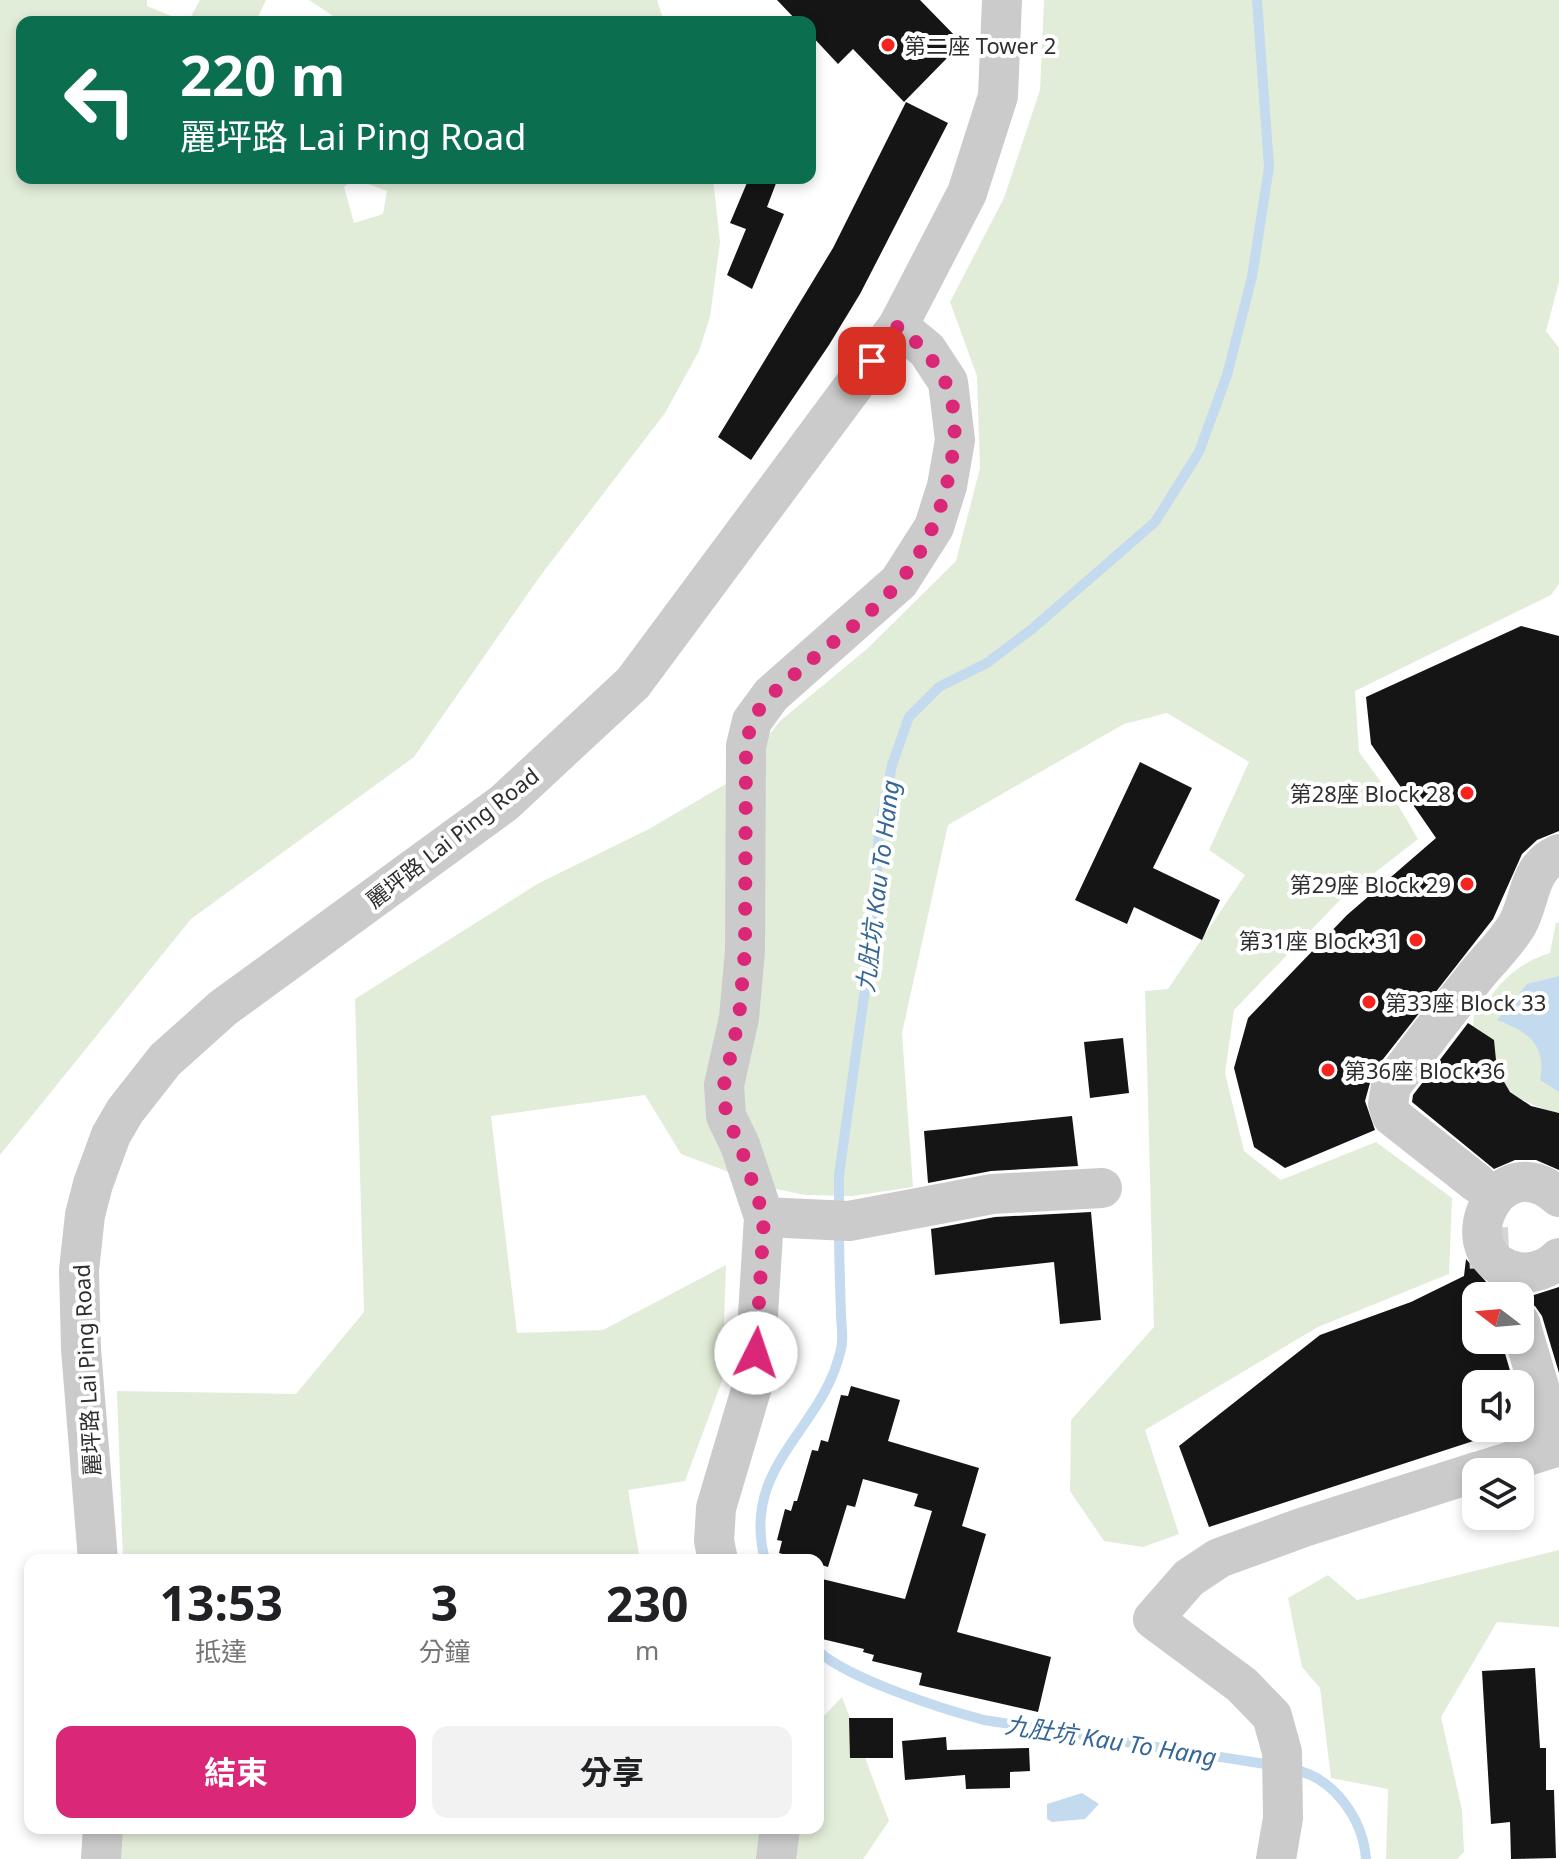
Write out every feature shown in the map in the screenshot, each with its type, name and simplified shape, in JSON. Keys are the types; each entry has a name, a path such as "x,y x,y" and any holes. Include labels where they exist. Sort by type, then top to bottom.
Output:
{"street":[{"name":"麗坪路 Lai Ping Road","path":"98,1554 81,1349 79,1270 85,1215 111,1135 125,1111 165,1060 223,1008 504,803 633,683 898,326 967,193 976,166 998,96 1002,0"},
{"path":"717,1554 714,1541 716,1508 754,1380 764,1217 740,1145 726,1116 724,1085 739,1018 745,951 746,746 752,721 771,695 899,582 934,527 947,486 955,440 948,382 927,350 898,326"},
{"path":"1477,1183 1392,1116 1388,1104 1391,1086 1506,942 1519,921 1532,877 1547,859 1559,854"},
{"path":"1559,1197 1537,1184 1523,1182 1508,1186 1495,1195 1481,1222 1482,1238 1488,1252 1499,1264 1513,1271 1541,1270 1559,1258"},
{"path":"764,1217 849,1221 992,1194 1102,1188"},
{"path":"1527,1354 1551,1449"},
{"path":"1534,1420 1551,1449"},
{"path":"1522,1458 1551,1449"},
{"path":"1276,1859 1283,1818 1282,1752 1278,1729 1264,1705 1153,1619 1189,1578 1219,1558 1462,1476"},
{"path":"101,1859 103,1834"},
{"path":"776,1859 779,1834"}],"green space":[{"path":"0,0 147,0 147,6 171,16 16,16 16,184 348,184 344,187 354,223 383,214 387,191 368,184 714,184 720,242 710,317 699,351 665,413 538,579 414,757 191,919 0,1155"},
{"path":"200,0 266,0 258,16 191,16"},
{"path":"309,0 657,0 662,16 333,16"},
{"path":"1044,0 1559,0 1559,282 1546,331 1559,348 1559,584 1551,595 1355,691 1359,752 1398,805 1418,839 1340,900 1234,1010 1225,1073 1244,1151 1281,1180 1376,1142 1452,1198 1449,1274 1318,1327 1145,1430 1179,1534 1143,1547 1104,1541 1070,1491 1071,1420 1154,1327 1145,991 1168,989 1245,875 1209,850 1249,762 1167,713 1124,724 948,825 902,1033 913,1187 853,1196 805,1195 771,1188 681,1154 645,1095 491,1116 517,1333 603,1330 726,1265 722,1381 685,1481 628,1490 639,1554 123,1554 117,1391 296,1394 364,1312 355,999 539,883 649,829 736,778 780,721 868,648 956,561 980,468 977,376 950,302 1004,198 1040,90"},
{"path":"1556,922 1559,923 1559,1112 1529,1103 1509,1090 1496,1069 1494,1040 1473,1026 1474,1013 1482,1013 1493,993 1509,976 1528,962 1550,953"},
{"path":"1559,1550 1559,1627 1497,1622 1441,1717 1462,1810 1464,1852 1457,1859 1386,1859 1388,1789 1331,1778 1320,1688 1302,1667 1288,1598 1328,1575 1357,1600"},
{"path":"842,1697 889,1821 863,1859 118,1859 120,1834 824,1834 824,1716"}],"water":[{"path":"1559,976 1559,1092 1540,1080 1540,1057 1532,1041 1517,1029 1497,1020 1527,984"},
{"path":"1082,1793 1099,1804 1085,1819 1052,1822 1047,1819 1047,1804"}],"building":[{"name":"第二座 Tower 2","path":"777,0 920,0 960,41 904,102 853,49 838,64 816,40 816,16 792,16"},
{"path":"906,102 948,123 860,294 751,460 718,437 833,248"},
{"path":"746,184 776,184 767,207 784,214 752,289 727,275 746,229 730,223"},
{"path":"1521,626 1559,636 1559,831 1537,840 1522,854 1493,919 1373,1072 1365,1101 1375,1130 1285,1168 1254,1147 1234,1068 1248,1018 1347,915 1436,838 1371,744 1366,697"},
{"path":"1140,762 1192,788 1153,868 1220,900 1202,940 1134,907 1127,924 1075,900"},
{"path":"1468,1023 1494,1040 1497,1070 1510,1092 1531,1106 1559,1113 1559,1170 1536,1160 1515,1160 1494,1169 1412,1102 1413,1095"},
{"path":"1123,1038 1129,1093 1090,1098 1084,1042"},
{"path":"1072,1116 1078,1166 991,1171 928,1183 924,1131"},
{"path":"1091,1212 1101,1320 1060,1324 1054,1262 935,1275 931,1229 995,1217"},
{"path":"1466,1259 1486,1282 1462,1282 1462,1354 1505,1354 1510,1370 1462,1370 1462,1442 1470,1442 1209,1527 1179,1446 1320,1335 1411,1302 1464,1276"},
{"path":"1559,1287 1559,1373 1542,1316 1535,1306 1534,1295"},
{"path":"851,1386 900,1400 888,1441 979,1468 962,1526 986,1534 957,1632 1051,1657 1038,1712 919,1685 922,1673 872,1661 874,1655 863,1652 864,1649 824,1639 824,1579 905,1599 932,1511 914,1506 918,1494 863,1479 855,1507 847,1505 828,1567 824,1566 824,1554 779,1553 782,1541 777,1540 785,1509 791,1511 794,1501 797,1501 812,1450 818,1451 821,1440 828,1442 841,1395 848,1396"},
{"path":"1535,1668 1540,1748 1546,1748 1546,1790 1554,1790 1556,1858 1511,1859 1510,1822 1491,1824 1482,1671"},
{"path":"849,1718 893,1718 893,1758 850,1758"},
{"path":"946,1737 947,1750 1029,1748 1030,1771 1010,1772 1010,1788 966,1789 965,1775 905,1780 902,1741"}],"waterway":[{"name":"九肚坑 Kau To Hang","path":"839,1212 839,1175 874,925 879,831 892,765 909,717 939,687 987,663 1032,629 1155,522 1199,452 1227,375 1252,277 1269,167 1257,0"},
{"name":"九肚坑 Kau To Hang","path":"764,1554 760,1527 764,1498 773,1473 832,1378 841,1349 839,1228"},
{"name":"九肚坑 Kau To Hang","path":"824,1656 873,1682 921,1701 984,1720 1272,1765"},
{"name":"九肚坑 Kau To Hang","path":"1292,1769 1321,1781 1344,1802 1359,1829 1366,1859"}],"tunnel":[{"path":"1488,1228 1490,1282"}],"place":[{"name":"第二座 Tower 2","path":"888,45"},
{"name":"第28座 Block 28","path":"1467,793"},
{"name":"第29座 Block 29","path":"1467,884"},
{"name":"第31座 Block 31","path":"1416,940"},
{"name":"第33座 Block 33","path":"1369,1002"},
{"name":"第36座 Block 36","path":"1328,1070"}],"route":[{"path":"756,1353 764,1217 740,1145 726,1116 724,1085 739,1018 745,951 746,746 752,721 771,695 877,604 919,555 934,527 947,486 955,440 948,382 927,350 898,326 872,361"}]}
